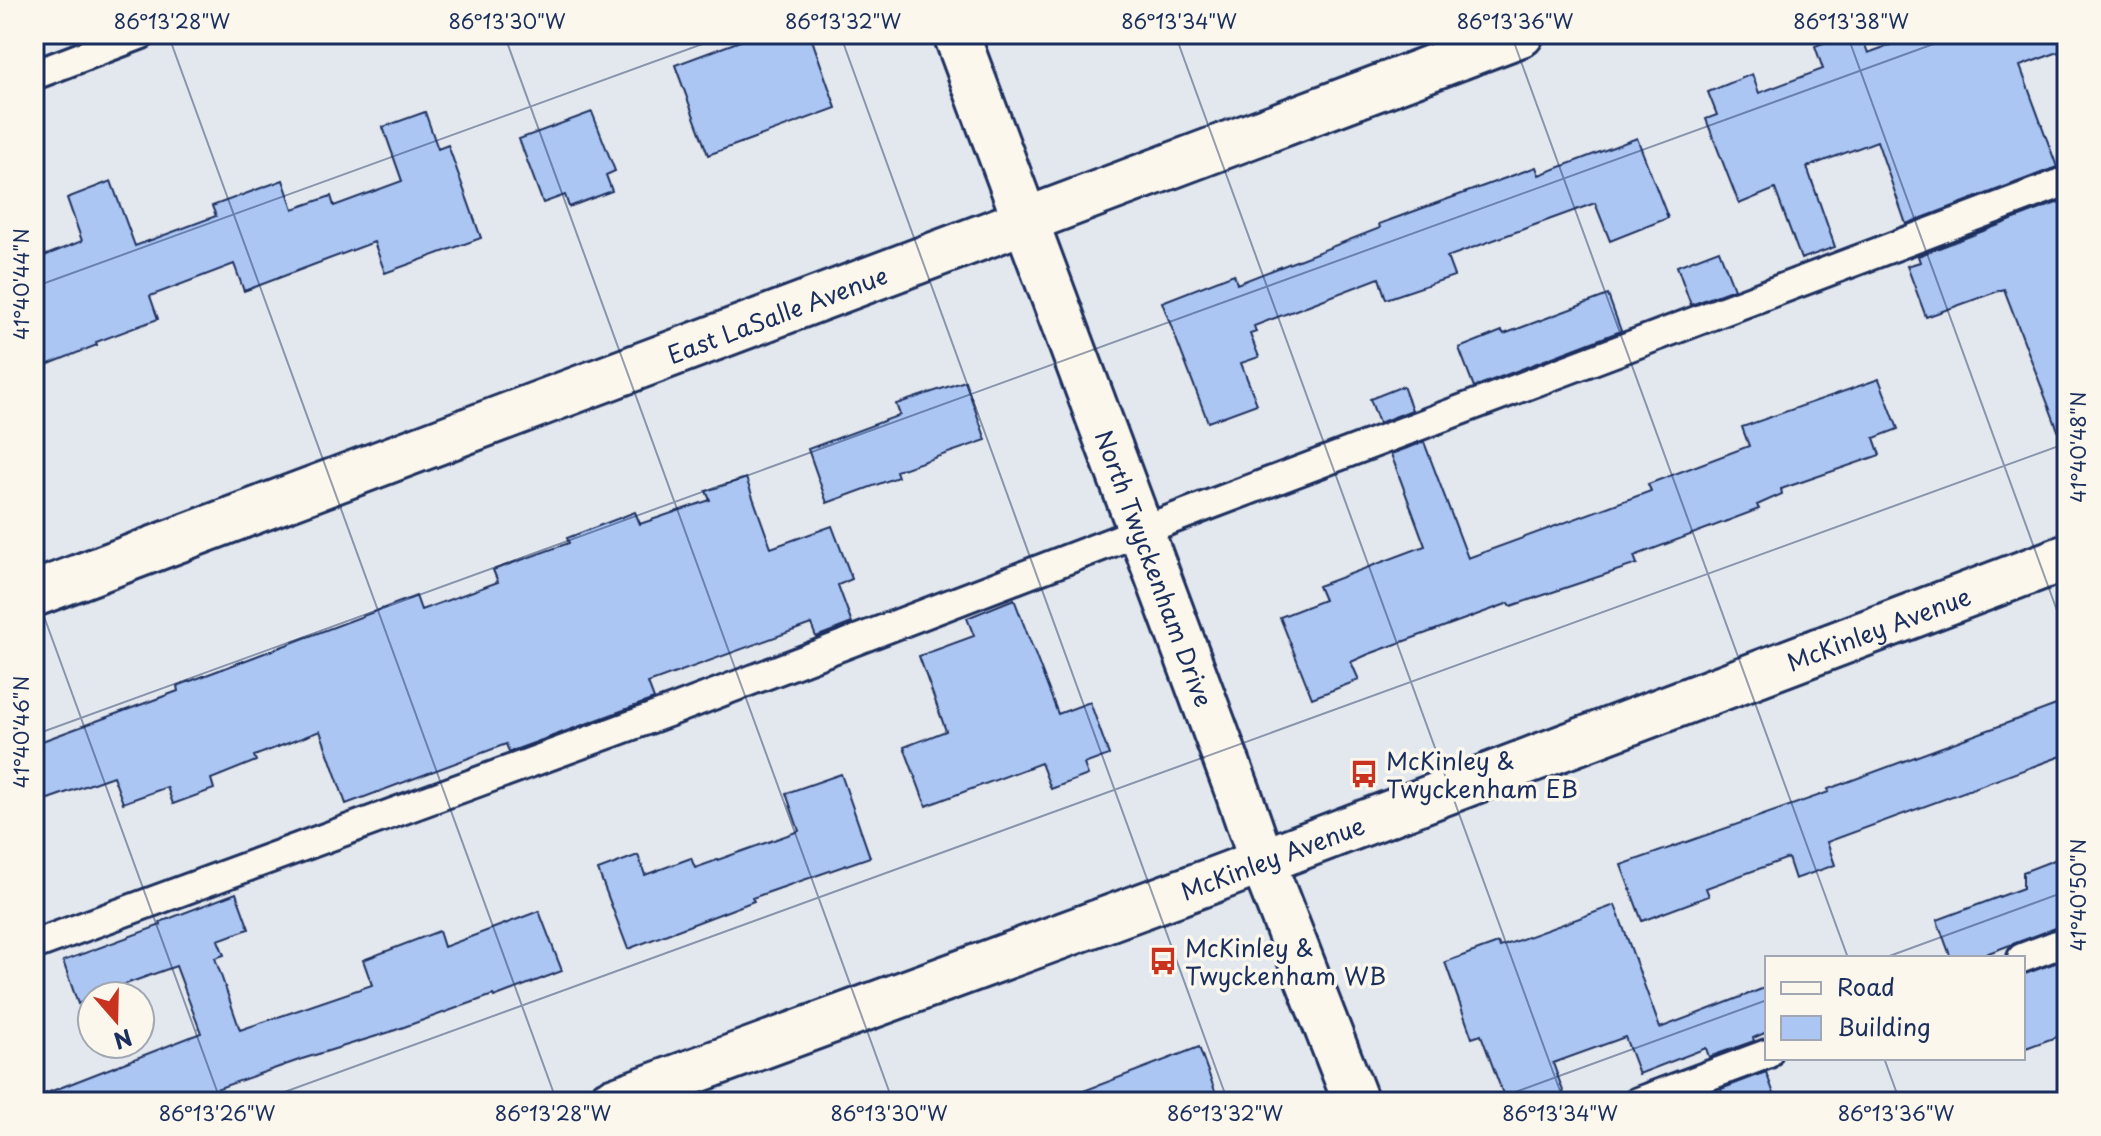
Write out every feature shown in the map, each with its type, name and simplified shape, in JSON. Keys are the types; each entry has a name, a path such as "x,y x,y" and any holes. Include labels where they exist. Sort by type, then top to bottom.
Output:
{"street":[{"name":"North Twyckenham Drive","path":"956,34 1262,861 1356,1102"},
{"name":"East LaSalle Avenue","path":"34,594 1521,34"},
{"name":"McKinley Avenue","path":"610,1102 1262,861 2067,557"}],"lane":[{"path":"34,75 142,34"},
{"path":"34,945 676,709 2067,181"},
{"path":"2025,957 2067,941"},
{"path":"1638,1102 1765,1055"}],"building":[{"path":"759,34 810,34 836,108 708,155 675,65"},
{"path":"1847,34 1861,34 1868,53 1920,34 2067,34 2067,49 2020,66 2057,167 1906,224 1877,141 1807,167 1835,247 1801,259 1775,189 1739,204 1706,119 1717,115 1708,92 1752,74 1759,93 1823,69 1815,46"},
{"path":"425,112 438,149 448,145 481,238 385,273 374,242 244,291 234,264 150,296 158,319 34,370 34,260 82,241 67,198 111,181 135,246 216,216 212,206 283,180 293,209 331,196 334,206 402,181 383,127"},
{"path":"592,112 615,171 606,175 612,191 569,207 565,195 543,203 519,139"},
{"path":"1637,138 1668,218 1610,241 1595,203 1447,257 1454,276 1386,299 1379,278 1254,326 1256,332 1250,334 1259,357 1241,363 1257,404 1208,422 1162,302 1234,274 1237,284 1380,228 1379,224 1536,167 1539,175"},
{"path":"2067,199 2067,445 2064,446 2004,289 1926,317 1907,266 1920,262 1918,256"},
{"path":"1719,250 1734,289 1691,305 1677,266"},
{"path":"1608,295 1621,331 1474,387 1459,348"},
{"path":"1879,379 1898,429 1874,438 1880,455 1781,489 1782,494 1757,505 1759,509 1634,556 1637,564 1511,606 1509,603 1369,654 1351,662 1359,680 1312,698 1280,617 1324,600 1318,586 1425,546 1391,454 1424,442 1468,558 1651,491 1648,484 1749,446 1742,427"},
{"path":"965,381 986,440 896,471 898,477 827,503 808,449 900,415 896,404"},
{"path":"1403,386 1412,410 1379,423 1370,399"},
{"path":"746,478 771,548 832,526 852,579 838,585 852,623 816,637 811,624 648,683 654,699 509,752 506,744 346,804 320,731 254,756 256,761 211,779 214,789 173,804 167,787 123,803 113,776 34,804 34,744 178,691 177,686 416,596 421,610 498,582 493,570 569,543 567,538 635,512 640,524 710,500 706,491"},
{"path":"1014,599 1058,714 1090,702 1109,755 1084,764 1088,775 1051,789 1041,763 926,806 904,747 946,731 919,656 974,636 967,618"},
{"path":"2067,701 2067,754 1827,842 1835,865 1795,879 1788,858 1706,888 1709,896 1642,921 1621,865 1829,792 1828,789"},
{"path":"841,774 870,857 752,898 754,901 628,949 598,870 638,855 645,875 691,858 695,868 799,831 786,793"},
{"path":"2067,855 2067,924 1980,956 1950,956 1937,920 2023,888 2023,872"},
{"path":"236,893 249,929 218,940 224,955 215,958 240,1030 372,985 363,960 439,931 444,947 539,911 562,971 494,997 179,1102 34,1102 34,1098 132,1060 156,1060 156,1051 201,1033 176,966 137,980 76,980 76,998 63,961 161,925 160,922"},
{"path":"1615,905 1660,1028 1765,988 1765,1033 1753,1038 1754,1041 1709,1057 1706,1048 1639,1074 1625,1037 1553,1063 1567,1102 1506,1102 1481,1035 1472,1038 1445,962 1498,943 1500,947"},
{"path":"2067,959 2067,1033 2025,1048 2025,973"},
{"path":"1199,1047 1219,1102 1066,1102 1065,1098"},
{"path":"1766,1072 1777,1102 1725,1102 1721,1089"}],"place":[{"name":"McKinley & Twyckenham EB","path":"1364,774"},
{"name":"McKinley & Twyckenham WB","path":"1163,961"}]}
